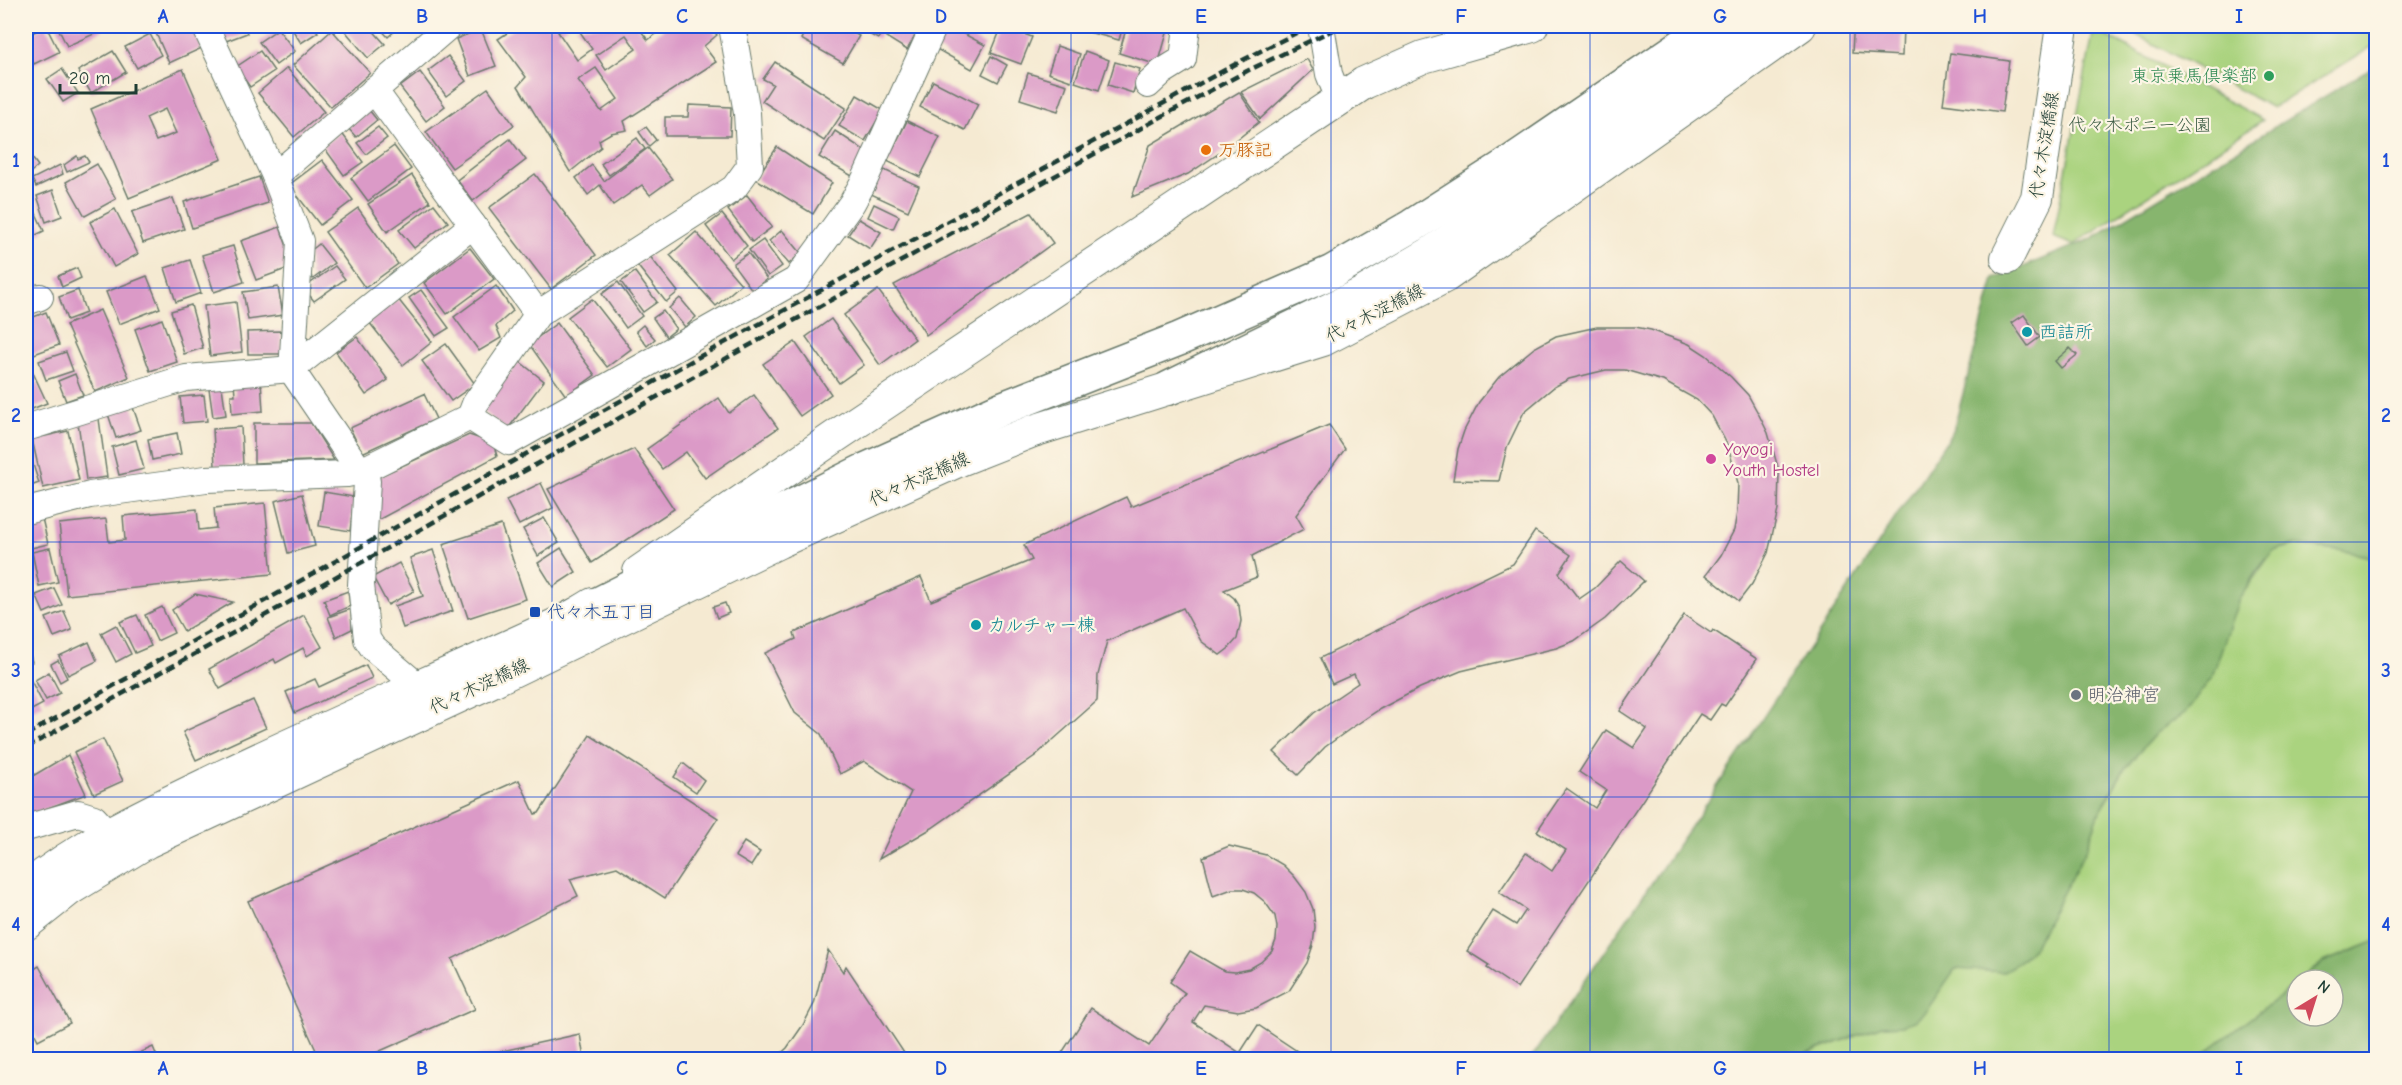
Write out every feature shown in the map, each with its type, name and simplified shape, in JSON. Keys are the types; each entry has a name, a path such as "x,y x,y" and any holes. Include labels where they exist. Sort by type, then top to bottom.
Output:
{"highway":[{"path":"570,618 865,470 1003,408 1179,339 1332,272 1412,226 1504,167 1711,26"},
{"path":"1169,388 1362,294 1430,254 1531,186 1756,26"}],"street":[{"path":"205,26 276,176 300,241 292,369 367,481 361,585 366,639 373,648 419,687"},
{"path":"276,176 449,26"},
{"path":"26,512 90,495 206,479 347,474 361,471 470,417 475,404 537,314 734,188 750,166 747,112 732,26"},
{"path":"470,417 508,442 796,280 852,203 934,26"},
{"path":"1148,85 1162,72 1183,59 1187,26"},
{"path":"1321,26 1329,74 1339,99"},
{"name":"代々木淀橋線","path":"26,888 108,833 275,751 570,618 609,594 721,514 1364,83 1423,57 1532,26"},
{"name":"代々木淀橋線","path":"26,924 70,889 147,842 488,683 779,543 960,460 1033,431 1323,340 1446,276 1800,26"},
{"name":"代々木淀橋線","path":"2007,258 2037,198 2062,26"},
{"path":"374,90 537,314"},
{"path":"26,428 186,378 292,369 473,225"},
{"path":"26,828 78,813 94,818 108,833"}],"green space":[{"name":"東京乗馬倶楽部","path":"2120,26 2376,26 2376,44 2273,108"},
{"name":"代々木ポニー公園","path":"2094,29 2263,120 2073,245 2053,237"},
{"name":"明治神宮","path":"2376,65 2376,558 2340,550 2294,545 2273,551 2239,599 2212,677 2186,712 2156,733 2125,768 2100,811 2087,848 2033,948 2016,964 2002,972 1955,969 1926,1011 1915,1021 1902,1025 1882,1026 1792,1059 1530,1060 1703,808 1953,431 1994,279 2091,239"},
{"path":"2294,545 2340,550 2376,558 2376,941 2324,962 2316,968 2285,968 2285,992 2197,1059 1792,1060 1882,1026 1902,1025 1955,969 2016,964 2033,948 2087,848 2100,811 2125,768 2156,733 2186,712 2227,632 2239,599 2273,551"},
{"path":"2376,941 2376,1059 2197,1059 2285,992 2285,1028 2345,1028 2345,968 2316,968 2324,962"}],"building":[{"path":"46,26 59,52 34,64 26,49 26,36"},
{"path":"57,26 101,26 103,30 67,46"},
{"path":"167,26 192,26 202,48 169,63 155,31"},
{"path":"220,26 244,26 247,33 226,41"},
{"path":"290,26 313,26 318,32 301,43"},
{"path":"341,26 369,26 385,44 368,58"},
{"path":"378,26 397,26 399,27 388,37"},
{"path":"518,26 568,26 558,32 577,60 592,49 576,26 640,26 638,27 648,40 667,26 710,26 717,35 704,46 716,62 624,121 627,130 611,133 599,140 601,147 570,172 518,86 526,77 498,39","holes":["626,35 636,49 606,70 596,55","596,68 618,99 601,111 578,80"]},
{"path":"775,26 796,26 794,33"},
{"path":"808,26 841,26 859,36 843,63 801,39"},
{"path":"872,26 885,26 878,39 867,33"},
{"path":"892,26 921,26 907,50 886,37"},
{"path":"945,26 985,45 972,69 933,47"},
{"path":"1002,26 1032,37 1021,64 991,53"},
{"path":"1089,26 1123,26 1119,40 1088,32"},
{"path":"1127,26 1169,26 1158,65 1119,53"},
{"path":"1200,26 1226,26 1226,27 1200,30"},
{"path":"1863,26 1903,26 1902,56 1852,53 1853,35"},
{"path":"278,29 295,51 276,65 259,42"},
{"path":"481,29 496,66 470,76 456,39"},
{"path":"332,30 370,73 331,107 293,65"},
{"path":"150,34 161,55 137,68 125,47"},
{"path":"1057,46 1080,54 1071,81 1048,73"},
{"path":"113,51 126,72 91,93 78,71"},
{"path":"260,51 274,71 250,87 236,67"},
{"path":"1085,51 1109,60 1099,90 1075,82"},
{"path":"1950,53 2009,61 2002,112 1943,104"},
{"path":"448,56 466,81 446,96 428,71"},
{"path":"991,56 1007,65 998,82 982,74"},
{"path":"1307,59 1313,70 1260,119 1241,92"},
{"path":"775,62 846,108 824,141 762,101 773,84 763,79"},
{"path":"1115,62 1140,69 1133,93 1108,85"},
{"path":"287,68 324,112 294,137 258,93"},
{"path":"62,69 78,93 63,102 47,79"},
{"path":"183,69 222,159 129,198 91,109","holes":["165,109 176,133 156,141 146,118"]},
{"path":"420,72 445,106 426,121 400,87"},
{"path":"1028,73 1067,85 1058,111 1020,99"},
{"path":"933,81 978,104 965,130 920,107"},
{"path":"488,88 514,125 452,168 426,132"},
{"path":"1239,92 1259,122 1224,150 1188,174 1132,197 1150,145"},
{"path":"857,95 883,110 865,141 839,126"},
{"path":"689,105 731,107 730,136 665,136 665,117 688,117"},
{"path":"369,110 377,120 356,137 348,128"},
{"path":"907,121 940,137 920,177 887,161"},
{"path":"378,127 387,138 366,154 357,143"},
{"path":"646,127 656,140 649,146 639,132"},
{"path":"835,131 867,152 852,176 819,157"},
{"path":"341,132 363,162 344,175 323,146"},
{"path":"637,138 645,149 609,175 601,164"},
{"path":"510,139 526,160 473,201 457,180"},
{"path":"394,146 411,169 368,201 351,178"},
{"path":"777,147 832,183 813,214 756,179"},
{"path":"648,148 672,179 650,195 642,185 613,205 600,185 588,195 576,178 592,165 604,181"},
{"path":"26,150 38,166 26,176"},
{"path":"77,156 78,159 85,156 89,162 67,172 64,165"},
{"path":"322,160 353,200 320,225 289,185"},
{"path":"97,164 116,199 85,216 66,182"},
{"path":"60,165 63,174 36,187 32,179"},
{"path":"882,169 919,186 908,211 871,194"},
{"path":"535,174 596,255 551,289 489,208"},
{"path":"412,175 430,202 387,232 368,204"},
{"path":"259,177 268,203 192,228 184,202"},
{"path":"53,190 62,216 46,222 37,196"},
{"path":"747,195 772,227 752,242 728,210"},
{"path":"29,198 44,231 26,240 26,200"},
{"path":"173,198 184,229 143,243 132,212"},
{"path":"434,204 448,222 414,248 399,230"},
{"path":"874,204 899,216 893,229 868,217"},
{"path":"358,208 398,264 365,288 325,232"},
{"path":"115,209 138,254 114,267 90,222"},
{"path":"1031,213 1053,243 926,335 894,285"},
{"path":"722,214 747,246 731,259 706,226"},
{"path":"859,219 881,232 870,249 848,235"},
{"path":"280,227 294,266 256,280 241,241"},
{"path":"782,230 801,253 789,264 769,241"},
{"path":"696,232 741,284 716,306 670,255"},
{"path":"763,240 782,266 768,276 749,250"},
{"path":"319,244 334,263 313,279 309,273 311,271 309,252"},
{"path":"233,246 244,282 214,292 202,255"},
{"path":"470,248 494,279 447,314 424,283"},
{"path":"748,253 767,279 752,290 733,264"},
{"path":"649,255 678,292 666,302 637,265"},
{"path":"190,260 201,293 176,302 165,268"},
{"path":"335,266 345,279 314,301 307,292 311,289 308,285"},
{"path":"77,268 81,278 62,287 58,276"},
{"path":"26,270 33,283 26,287"},
{"path":"635,272 657,302 643,312 621,282"},
{"path":"147,276 160,308 119,324 106,292"},
{"path":"618,282 642,316 626,328 602,294"},
{"path":"496,286 513,311 496,326 501,338 479,351 454,317"},
{"path":"278,287 283,315 248,320 243,292"},
{"path":"78,290 86,313 67,320 59,297"},
{"path":"421,290 449,328 436,336 409,298"},
{"path":"878,290 915,339 880,365 844,315"},
{"path":"680,298 696,317 685,327 669,308"},
{"path":"398,299 432,342 403,365 369,322"},
{"path":"592,299 631,349 607,367 568,317"},
{"path":"236,302 242,352 210,356 204,306"},
{"path":"191,305 203,348 184,354 171,311"},
{"path":"100,310 129,377 95,392 66,325"},
{"path":"663,311 676,329 666,337 653,318"},
{"path":"46,312 59,345 26,357 26,320"},
{"name":"西詰所","path":"2024,315 2040,337 2028,346 2012,323"},
{"path":"162,319 177,362 150,371 135,329"},
{"path":"831,319 864,365 839,383 806,337"},
{"path":"557,323 595,375 566,396 529,344"},
{"path":"643,325 655,339 647,346 636,331"},
{"path":"1597,327 1635,327 1651,330 1689,344 1706,355 1731,377 1748,395 1758,413 1768,433 1779,471 1778,510 1768,553 1752,584 1739,601 1706,575 1721,555 1734,530 1738,483 1728,446 1712,416 1697,400 1663,381 1625,370 1606,370 1569,379 1554,387 1524,412 1507,447 1499,481 1453,480 1458,449 1464,431 1479,402 1499,377 1534,348 1556,336"},
{"path":"281,331 282,354 248,354 247,332"},
{"path":"357,337 388,380 366,395 336,352"},
{"path":"795,342 831,394 800,416 763,364"},
{"path":"446,344 475,384 451,401 422,361"},
{"path":"2070,348 2077,355 2061,368 2055,361"},
{"path":"66,352 73,371 46,380 39,361"},
{"path":"519,361 544,381 507,430 482,410"},
{"path":"29,364 47,403 32,409 26,394 26,366"},
{"path":"75,374 83,395 66,401 58,381"},
{"path":"221,380 226,415 213,417 208,382"},
{"path":"261,380 263,411 232,414 231,395 235,395 234,382"},
{"path":"424,394 436,419 362,453 350,428"},
{"path":"204,395 207,421 183,423 180,397"},
{"path":"754,395 778,428 705,478 686,452 662,469 647,449 719,398 729,413"},
{"path":"131,402 141,430 116,438 107,411"},
{"path":"99,419 107,477 86,480 78,422"},
{"path":"254,423 311,423 334,460 254,463"},
{"name":"カルチャー棟","path":"1329,425 1345,449 1296,515 1304,529 1252,556 1257,577 1224,590 1234,598 1239,606 1241,621 1237,639 1228,649 1220,655 1201,641 1183,608 1107,641 1098,675 1097,701 1035,756 932,828 879,859 911,792 864,761 840,774 821,734 795,713 765,653 796,639 794,633 921,577 931,601 1032,560 1024,545 1126,497 1131,507"},
{"path":"241,427 243,465 215,466 213,429"},
{"path":"68,431 79,480 43,488 32,439"},
{"path":"177,433 181,454 152,460 148,439"},
{"path":"469,435 493,443 497,456 378,520 378,477"},
{"path":"136,440 144,469 119,475 112,447"},
{"path":"26,443 39,483 28,487 29,490 26,491"},
{"path":"634,449 674,509 592,563 548,489"},
{"path":"541,483 553,508 519,525 506,500"},
{"path":"324,492 354,497 350,531 319,526"},
{"path":"302,494 315,546 288,553 275,501"},
{"path":"265,503 272,574 67,595 59,524 106,519 109,542 125,540 123,516 197,509 199,530 216,528 214,508"},
{"path":"42,518 48,544 27,549 26,522"},
{"path":"544,518 559,543 538,556 523,529"},
{"path":"501,525 526,599 468,618 443,544"},
{"path":"1535,531 1571,555 1559,573 1579,599 1595,588 1621,561 1644,581 1605,619 1574,641 1556,648 1461,671 1420,688 1380,709 1350,729 1325,747 1298,775 1274,752 1314,713 1358,683 1354,674 1332,684 1320,658 1513,564"},
{"path":"50,548 58,582 39,586 32,552"},
{"path":"561,548 576,572 553,587 538,563"},
{"path":"433,550 453,611 403,628 395,606 423,596 410,558"},
{"path":"399,563 414,591 388,605 373,577"},
{"path":"54,588 62,605 44,613 36,595"},
{"path":"348,591 350,606 330,615 324,600"},
{"path":"195,594 233,602 184,631 172,610"},
{"path":"725,603 729,613 717,618 713,607"},
{"path":"162,607 174,633 157,641 145,615"},
{"path":"351,609 352,629 336,637 328,617"},
{"path":"64,611 72,630 54,637 46,618"},
{"path":"137,615 151,646 135,653 120,622"},
{"path":"304,615 322,647 307,656 303,648 276,663 274,659 220,689 209,669"},
{"path":"1684,615 1711,633 1713,630 1757,659 1725,706 1721,704 1710,720 1700,714 1517,988 1487,968 1489,965 1467,951 1493,911 1516,925 1526,910 1499,892 1526,853 1552,871 1566,850 1537,831 1566,788 1595,808 1606,790 1579,772 1606,730 1634,748 1647,729 1620,711"},
{"path":"116,625 131,654 116,662 101,633"},
{"path":"26,639 32,662 26,663"},
{"path":"89,642 97,661 68,675 59,656"},
{"path":"58,660 67,678 60,682 51,664"},
{"path":"366,665 372,678 295,713 286,692 315,679 319,687"},
{"path":"49,672 60,693 46,700 35,680"},
{"path":"30,679 43,704 26,713 26,681"},
{"path":"253,700 266,728 196,760 183,732"},
{"path":"590,735 718,818 665,898 617,867 570,879 578,896 452,959 475,1009 362,1059 320,1059 248,901 519,780 535,814 539,813"},
{"path":"103,739 123,781 94,794 74,752"},
{"path":"68,755 86,794 26,816 26,780"},
{"path":"683,763 704,780 696,792 674,777"},
{"path":"744,842 760,852 751,866 735,856"},
{"path":"1229,846 1266,855 1283,865 1294,876 1306,892 1313,909 1315,927 1313,945 1307,963 1289,991 1256,1008 1238,1011 1204,1005 1193,1022 1240,1053 1258,1025 1309,1059 1058,1059 1091,1008 1149,1046 1185,993 1170,982 1190,951 1224,971 1235,972 1249,969 1261,962 1272,951 1277,927 1275,916 1265,902 1254,893 1243,889 1232,889 1213,896 1203,857"},
{"path":"828,950 843,972 846,966 908,1059 775,1059 787,1048 814,1004"},
{"path":"39,966 70,1023 38,1040 26,1017 26,974"},
{"path":"580,1034 584,1059 465,1059"},
{"path":"153,1047 158,1059 126,1059"}],"railway":[{"path":"26,735 695,359 1243,60 1310,26"},
{"path":"26,748 1172,111 1247,71 1341,26"}],"place":[{"name":"東京乗馬倶楽部","path":"2269,76"},
{"name":"万豚記","path":"1206,150"},
{"name":"西詰所","path":"2027,332"},
{"name":"Yoyogi Youth Hostel","path":"1711,459"},
{"name":"代々木五丁目","path":"535,612"},
{"name":"カルチャー棟","path":"976,625"},
{"name":"明治神宮","path":"2076,695"}]}
